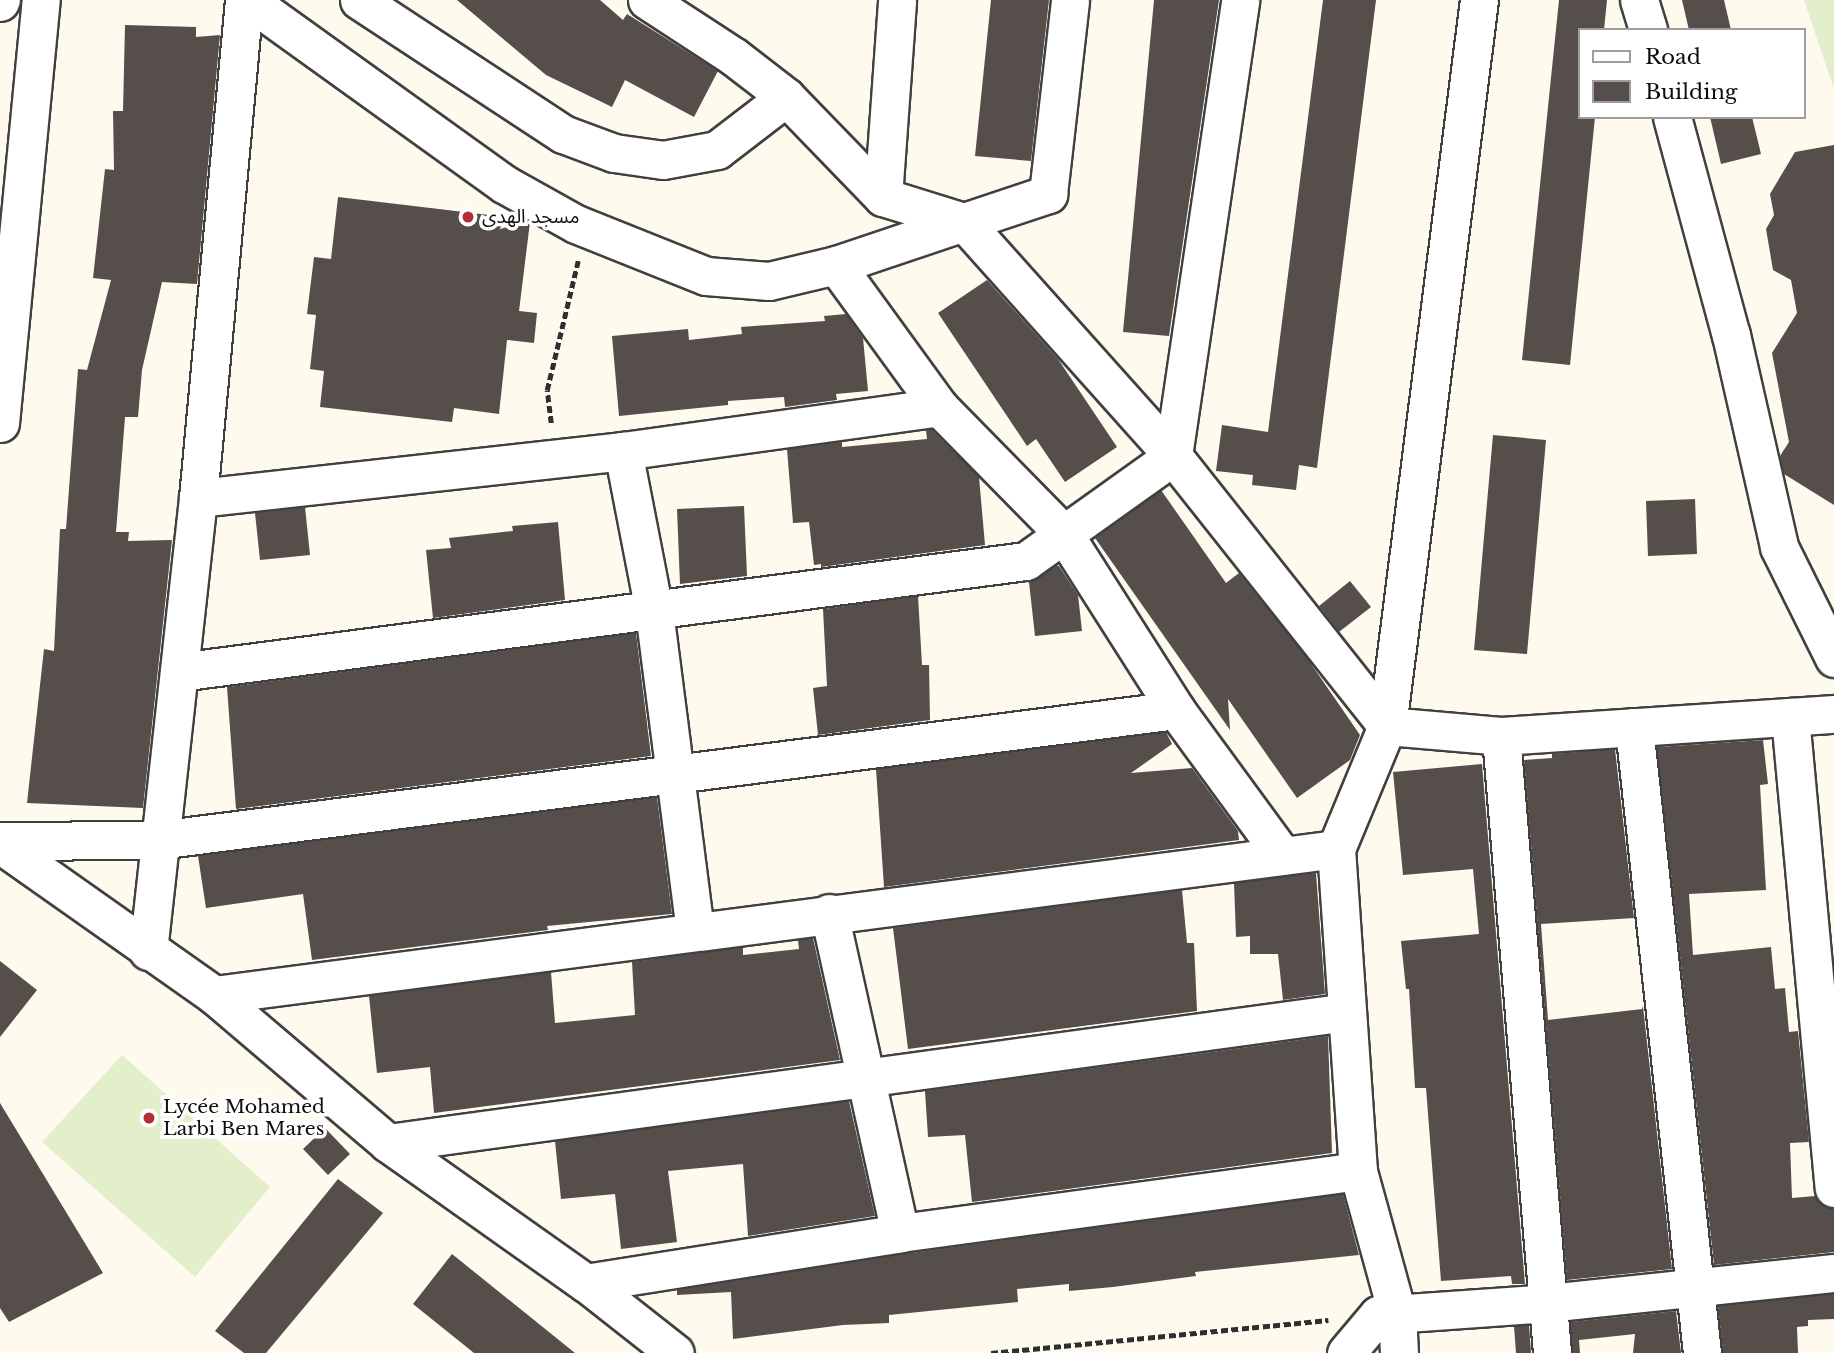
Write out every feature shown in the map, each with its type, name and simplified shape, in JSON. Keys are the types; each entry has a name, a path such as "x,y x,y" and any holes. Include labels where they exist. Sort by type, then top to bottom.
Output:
{"street":[{"path":"0,424 41,0"},
{"path":"148,951 158,840 198,498 246,0 504,184 586,229 706,276 769,281 836,265 1048,194 1070,0"},
{"path":"359,0 563,134 614,153 663,160 717,150 786,97"},
{"path":"647,0 733,56 786,97 883,197 964,222 1173,456 1387,726 1501,736 1834,714"},
{"path":"883,197 897,0"},
{"path":"179,672 1026,561 1173,456 1240,0"},
{"path":"1399,1353 1387,1314 1358,1171 1336,849 1387,726 1479,0"},
{"path":"1639,0 1647,28"},
{"path":"1672,119 1731,335 1779,547 1834,658"},
{"path":"836,265 939,407 1064,534 1176,710 1283,855"},
{"path":"198,498 623,451 939,407"},
{"path":"623,451 654,611 695,931"},
{"path":"0,842 158,840 1176,710"},
{"path":"1790,717 1834,1188"},
{"path":"1634,727 1702,1353"},
{"path":"1501,736 1552,1353"},
{"path":"0,842 148,951 214,995 388,1143 586,1283 675,1353"},
{"path":"214,995 1336,849"},
{"path":"830,913 900,1233"},
{"path":"388,1143 1347,1012"},
{"path":"586,1283 900,1233 1358,1171"},
{"path":"1346,1353 1387,1314 1548,1303 1834,1273"}],"path":[{"path":"555,459 547,390 586,229"},
{"path":"991,1353 1387,1314"}],"green space":[{"path":"1804,0 1834,0 1834,89"},
{"path":"122,1055 270,1187 195,1277 42,1142"}],"building":[{"path":"457,0 600,0 623,20 627,14 718,71 694,117 625,80 612,107 546,75"},
{"path":"991,0 1049,0 1031,161 975,156"},
{"path":"1154,0 1219,0 1169,336 1123,332"},
{"path":"1323,0 1376,0 1317,468 1299,465 1296,490 1252,485 1253,475 1216,471 1222,425 1268,432"},
{"path":"1559,0 1607,0 1604,28 1578,28 1578,119 1595,119 1570,365 1522,360"},
{"path":"1682,0 1724,0 1731,28 1689,28"},
{"path":"125,25 196,27 196,37 220,35 197,284 162,282 142,370 138,417 125,417 116,532 129,532 128,541 172,540 143,808 27,803 44,649 54,651 60,529 66,529 78,369 87,370 111,280 93,278 105,169 114,170 113,111 123,111"},
{"path":"1710,119 1752,119 1761,154 1721,164"},
{"path":"1834,145 1834,505 1784,474 1780,456 1789,442 1772,353 1797,313 1791,280 1773,270 1766,229 1774,215 1770,194 1795,152"},
{"path":"338,197 530,222 519,311 537,313 534,343 507,340 499,414 454,408 452,422 320,407 324,371 310,369 316,315 307,314 314,257 331,259"},
{"path":"987,280 1058,359 1117,447 1065,482 1036,439 1027,446 938,313"},
{"path":"846,314 863,338 868,391 836,394 837,400 785,407 784,397 728,401 728,405 619,416 612,336 688,329 689,340 742,334 741,327 825,321 824,316"},
{"path":"931,429 979,477 985,545 821,567 821,564 814,565 809,522 793,523 787,449 842,442 842,447 927,439 926,430"},
{"path":"1493,435 1546,440 1527,654 1474,650"},
{"path":"1161,490 1226,583 1239,573 1307,658 1360,735 1350,760 1297,798 1228,699 1230,730 1095,538"},
{"path":"1695,499 1697,554 1648,556 1646,501"},
{"path":"744,506 747,576 680,584 677,509"},
{"path":"305,507 310,555 260,560 255,513"},
{"path":"558,522 565,600 433,618 426,550 451,548 449,538 513,531 512,526"},
{"path":"1059,566 1078,595 1082,631 1035,636 1029,582"},
{"path":"1350,581 1371,607 1339,632 1319,606"},
{"path":"918,596 922,665 929,665 930,720 818,735 813,688 827,686 823,609"},
{"path":"636,633 651,756 236,809 227,687"},
{"path":"1166,732 1172,744 1131,773 1192,768 1238,831 1239,840 884,887 876,769"},
{"path":"1763,740 1768,784 1760,785 1766,890 1689,894 1693,955 1771,947 1775,989 1785,988 1789,1032 1798,1031 1809,1142 1790,1143 1792,1198 1815,1196 1825,1207 1834,1209 1834,1252 1714,1265 1657,747"},
{"path":"1615,749 1634,918 1541,924 1548,1020 1642,1009 1643,1006 1672,1269 1567,1280 1524,760 1552,758 1552,754"},
{"path":"1482,764 1525,1284 1512,1284 1511,1276 1441,1281 1426,1088 1415,1088 1409,989 1406,989 1401,941 1479,934 1473,869 1403,875 1393,772"},
{"path":"657,797 672,914 547,926 548,930 312,960 303,894 206,908 198,856"},
{"path":"1316,873 1325,994 1283,1000 1278,954 1250,954 1250,936 1236,937 1234,883"},
{"path":"1182,890 1187,943 1194,943 1197,1011 908,1049 893,928"},
{"path":"813,938 840,1060 434,1113 430,1067 377,1073 369,996 551,972 555,1023 635,1015 632,962 743,947 743,955 799,949 798,940"},
{"path":"0,961 37,990 0,1037"},
{"path":"1328,1036 1332,1153 972,1202 965,1135 928,1137 925,1091"},
{"path":"849,1101 875,1216 748,1236 743,1164 668,1171 677,1242 621,1249 615,1194 561,1199 555,1141"},
{"path":"0,1103 103,1273 9,1322 0,1308"},
{"path":"325,1128 350,1154 328,1175 303,1149"},
{"path":"338,1179 383,1213 266,1353 244,1353 215,1331"},
{"path":"1343,1194 1359,1255 1195,1272 1196,1276 1113,1287 1069,1291 1069,1284 1017,1289 1018,1302 889,1315 889,1323 843,1325 733,1339 731,1292 677,1295 677,1290 903,1254"},
{"path":"452,1254 575,1353 474,1353 413,1304"},
{"path":"1834,1294 1834,1319 1808,1320 1808,1326 1797,1327 1798,1353 1723,1353 1718,1306"},
{"path":"1676,1311 1681,1353 1633,1353 1635,1334 1579,1340 1580,1353 1573,1353 1570,1322"},
{"path":"1529,1325 1531,1353 1516,1353 1514,1326"}],"place":[{"name":"مسجد الهدى","path":"468,217"},
{"name":"Lycée Mohamed Larbi Ben Mares","path":"149,1118"}]}
